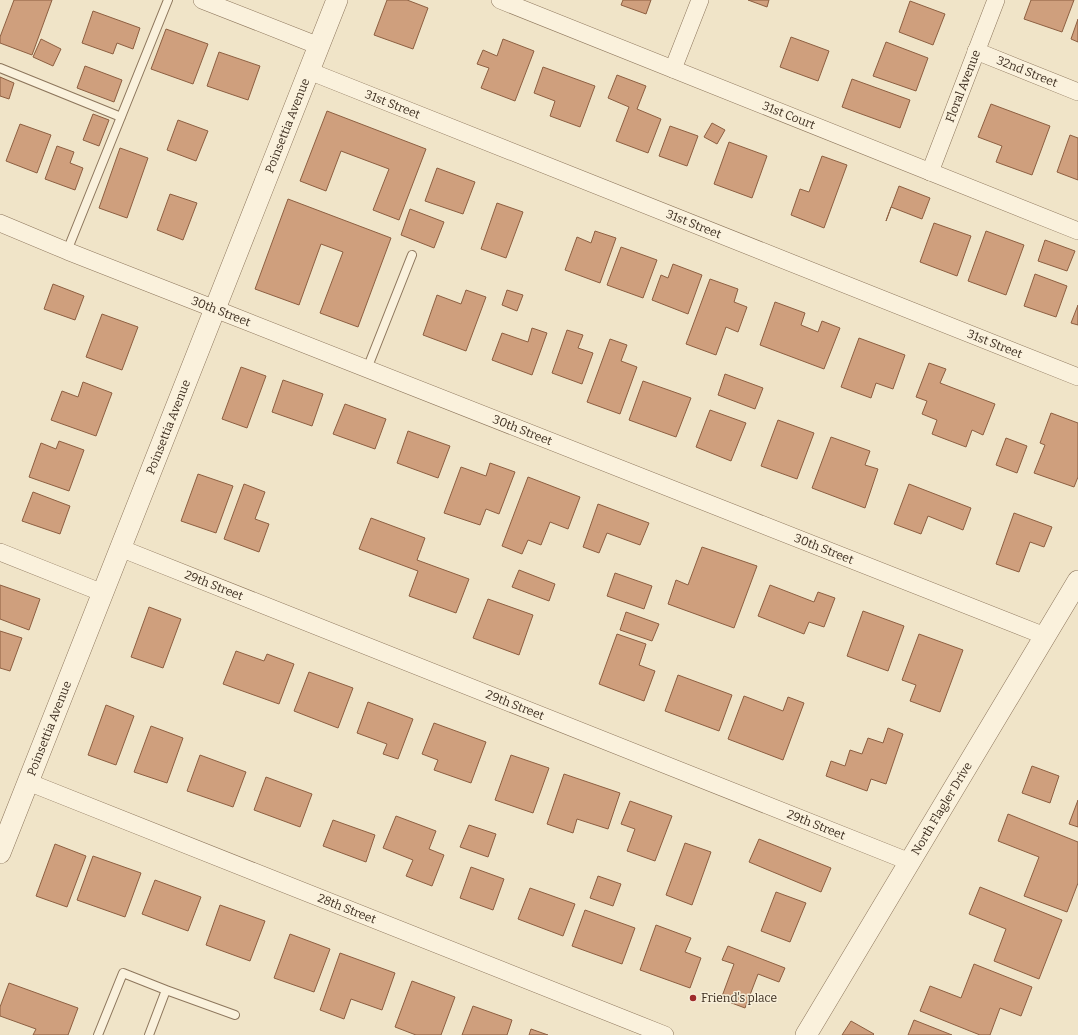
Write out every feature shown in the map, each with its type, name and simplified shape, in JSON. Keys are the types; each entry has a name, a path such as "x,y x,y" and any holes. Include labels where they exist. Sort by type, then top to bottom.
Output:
{"street":[{"path":"202,0 319,46"},
{"name":"Poinsettia Avenue","path":"0,853 337,0"},
{"name":"31st Court","path":"500,0 1078,231"},
{"path":"673,69 700,0"},
{"name":"Floral Avenue","path":"930,172 996,0"},
{"name":"32nd Street","path":"976,51 1078,92"},
{"name":"31st Street","path":"309,71 1078,377"},
{"name":"30th Street","path":"0,223 67,251 1045,636"},
{"name":"29th Street","path":"120,548 910,862"},
{"path":"0,552 103,593"},
{"name":"North Flagler Drive","path":"806,1035 1078,582"},
{"name":"28th Street","path":"28,782 665,1035"}],"lane":[{"path":"67,251 168,0"},
{"path":"0,68 121,117"},
{"path":"367,369 412,255"},
{"path":"98,1035 123,973 235,1015"},
{"path":"149,1035 166,990"}],"building":[{"path":"14,0 52,0 32,55 0,43 0,37"},
{"path":"387,0 407,0 428,8 413,49 374,35"},
{"path":"623,0 651,0 646,14 621,5"},
{"path":"748,0 769,0 767,7"},
{"path":"1031,0 1074,0 1062,32 1024,19"},
{"path":"910,1 945,14 933,45 899,32"},
{"path":"93,11 140,28 133,49 117,43 113,54 82,43"},
{"path":"1078,19 1078,42 1071,39"},
{"path":"166,29 208,44 193,84 151,69"},
{"path":"791,37 829,51 818,81 780,67"},
{"path":"41,39 61,49 53,66 33,57"},
{"path":"503,39 534,51 515,101 481,88 489,68 477,64 483,50 497,56"},
{"path":"886,42 928,58 916,91 873,76"},
{"path":"219,52 260,66 248,100 207,86"},
{"path":"85,66 122,80 114,102 77,88"},
{"path":"543,67 595,86 580,127 550,116 555,101 534,93"},
{"path":"617,75 646,86 637,109 661,119 648,153 616,141 629,107 608,98"},
{"path":"0,77 14,83 9,99 0,96"},
{"path":"852,79 910,100 900,128 842,107"},
{"path":"991,104 1050,126 1032,175 996,162 1002,146 978,137"},
{"path":"327,111 426,149 399,220 373,210 389,169 341,151 326,191 300,181"},
{"path":"93,114 109,120 99,146 83,140"},
{"path":"178,120 208,131 196,161 167,150"},
{"path":"712,123 725,130 717,144 704,137"},
{"path":"20,124 51,135 37,173 6,161"},
{"path":"670,126 698,136 687,166 659,156"},
{"path":"1070,135 1078,138 1078,180 1057,172"},
{"path":"729,142 767,156 752,198 714,184"},
{"path":"57,146 74,152 70,163 83,168 75,190 45,179"},
{"path":"120,148 148,158 127,218 99,208"},
{"path":"822,156 847,165 824,228 791,215 800,189 809,192"},
{"path":"437,168 475,182 463,214 425,201"},
{"path":"899,186 930,198 922,219 891,207"},
{"path":"170,194 197,203 183,240 157,230"},
{"path":"288,199 391,238 358,327 320,313 343,252 321,244 299,305 255,289"},
{"path":"497,203 523,212 506,258 481,249"},
{"path":"410,209 444,222 434,248 401,235"},
{"path":"934,223 971,236 957,276 920,262"},
{"path":"595,231 616,238 600,283 565,270 577,237 591,243"},
{"path":"986,231 1024,245 1006,295 968,281"},
{"path":"1045,240 1075,251 1067,271 1038,261"},
{"path":"621,247 657,260 643,298 607,285"},
{"path":"673,264 702,275 688,314 652,300 661,275 668,278"},
{"path":"1035,274 1067,286 1056,317 1024,306"},
{"path":"710,279 738,289 734,302 747,307 738,332 726,327 716,355 686,344"},
{"path":"53,284 84,296 75,320 44,309"},
{"path":"466,290 486,297 466,351 423,335 437,295 461,304"},
{"path":"507,290 523,295 517,311 502,305"},
{"path":"775,302 805,313 801,325 818,332 822,321 840,328 824,369 760,345"},
{"path":"1078,305 1078,325 1071,323"},
{"path":"102,314 138,327 122,370 86,357"},
{"path":"532,328 547,333 532,375 492,360 502,333 528,342"},
{"path":"567,330 583,335 578,348 593,353 582,384 552,373"},
{"path":"859,338 905,355 893,389 876,383 871,398 841,387"},
{"path":"610,339 627,345 621,361 637,367 620,414 587,402"},
{"path":"929,363 946,369 940,383 995,404 983,435 972,430 966,447 932,434 937,420 922,414 927,401 916,397"},
{"path":"241,367 266,376 247,428 222,419"},
{"path":"725,374 763,388 755,409 718,395"},
{"path":"283,380 323,394 312,426 272,412"},
{"path":"643,381 691,398 676,437 629,420"},
{"path":"83,382 112,393 96,436 51,420 62,391 78,397"},
{"path":"345,404 386,419 375,449 333,434"},
{"path":"710,410 746,423 731,461 696,447"},
{"path":"1051,413 1078,423 1078,477 1074,487 1034,473 1045,445 1040,443"},
{"path":"778,420 814,433 797,479 761,466"},
{"path":"408,431 450,446 438,478 397,463"},
{"path":"831,437 870,451 865,465 878,469 865,508 812,488"},
{"path":"1006,438 1027,446 1017,473 996,465"},
{"path":"59,441 84,450 69,491 29,477 41,443 56,449"},
{"path":"490,463 515,472 499,514 486,509 480,525 444,513 461,467 486,476"},
{"path":"198,474 233,486 216,533 181,521"},
{"path":"528,477 580,497 568,529 550,522 541,545 528,540 522,554 502,546"},
{"path":"244,484 265,492 255,519 269,524 259,552 224,539"},
{"path":"909,484 971,508 963,530 928,516 921,534 894,524"},
{"path":"33,492 70,506 60,534 22,521"},
{"path":"598,504 649,523 640,545 607,533 599,553 583,547"},
{"path":"1014,513 1052,527 1044,547 1030,542 1019,572 996,564"},
{"path":"371,518 425,538 417,560 469,579 456,613 409,596 418,571 359,549"},
{"path":"702,547 757,566 734,628 668,604 676,580 688,585"},
{"path":"519,570 555,584 549,601 512,587"},
{"path":"615,573 652,586 644,609 607,596"},
{"path":"0,585 40,599 29,630 0,619"},
{"path":"770,585 814,602 818,592 835,598 824,627 809,622 804,634 758,616"},
{"path":"488,599 533,615 519,655 473,638"},
{"path":"149,607 181,619 163,668 131,657"},
{"path":"863,611 904,626 888,671 847,656"},
{"path":"626,612 659,624 652,641 620,630"},
{"path":"0,631 22,638 10,671 0,668"},
{"path":"617,634 646,644 639,665 655,671 644,701 599,684"},
{"path":"919,634 963,650 940,712 910,701 916,685 902,680"},
{"path":"236,651 264,661 267,654 294,664 279,704 223,684"},
{"path":"309,672 353,688 338,728 294,711"},
{"path":"678,675 732,695 719,731 665,711"},
{"path":"744,696 783,711 788,697 804,703 783,760 728,739"},
{"path":"368,702 413,719 398,759 383,754 387,744 357,733"},
{"path":"106,705 134,716 116,765 88,755"},
{"path":"434,723 486,742 471,783 434,770 438,760 422,754"},
{"path":"151,726 183,738 167,783 134,772"},
{"path":"888,728 903,734 886,784 871,779 867,791 826,776 831,761 845,766 850,750 862,754 868,738 883,743"},
{"path":"200,755 246,772 233,807 187,791"},
{"path":"511,755 549,768 533,813 495,800"},
{"path":"1032,766 1059,776 1050,803 1022,793"},
{"path":"564,774 620,793 608,829 577,819 573,833 547,824"},
{"path":"266,777 312,794 300,827 254,810"},
{"path":"1078,800 1078,827 1069,824"},
{"path":"630,801 672,816 655,861 627,851 635,829 621,824"},
{"path":"1008,814 1078,842 1078,883 1067,912 1024,896 1039,857 998,841"},
{"path":"396,816 436,831 429,849 444,855 432,886 406,876 413,860 383,848"},
{"path":"333,820 375,835 366,862 323,846"},
{"path":"469,825 496,834 488,857 460,847"},
{"path":"759,839 831,868 821,892 749,862"},
{"path":"685,843 711,852 692,905 666,895"},
{"path":"55,844 86,856 67,907 36,896"},
{"path":"93,856 141,873 125,917 77,900"},
{"path":"471,867 504,879 493,910 460,898"},
{"path":"598,876 621,884 613,906 590,898"},
{"path":"155,880 201,897 188,931 142,914"},
{"path":"980,887 1062,920 1039,979 994,961 1006,929 969,914"},
{"path":"530,888 575,904 563,936 518,919"},
{"path":"776,892 806,903 790,942 761,931"},
{"path":"220,905 265,921 250,961 206,945"},
{"path":"585,910 635,928 622,964 572,946"},
{"path":"656,925 691,938 685,952 701,958 690,988 640,970"},
{"path":"290,934 330,949 314,992 274,978"},
{"path":"728,946 785,968 779,982 758,974 745,1008 721,999 734,964 722,960"},
{"path":"340,953 395,973 382,1010 351,999 344,1019 320,1010"},
{"path":"974,964 1032,987 1021,1016 1000,1008 990,1035 980,1035 920,1011 930,986 961,998"},
{"path":"412,981 455,997 441,1035 416,1035 395,1027"},
{"path":"9,983 78,1008 68,1035 33,1035 36,1029 0,1016 0,1007"},
{"path":"473,1006 512,1020 507,1035 462,1035"},
{"path":"914,1020 952,1035 908,1035"},
{"path":"851,1021 874,1034 842,1035"},
{"path":"531,1029 548,1035 529,1035"}],"place":[{"name":"Friend's place","path":"693,998"}]}
